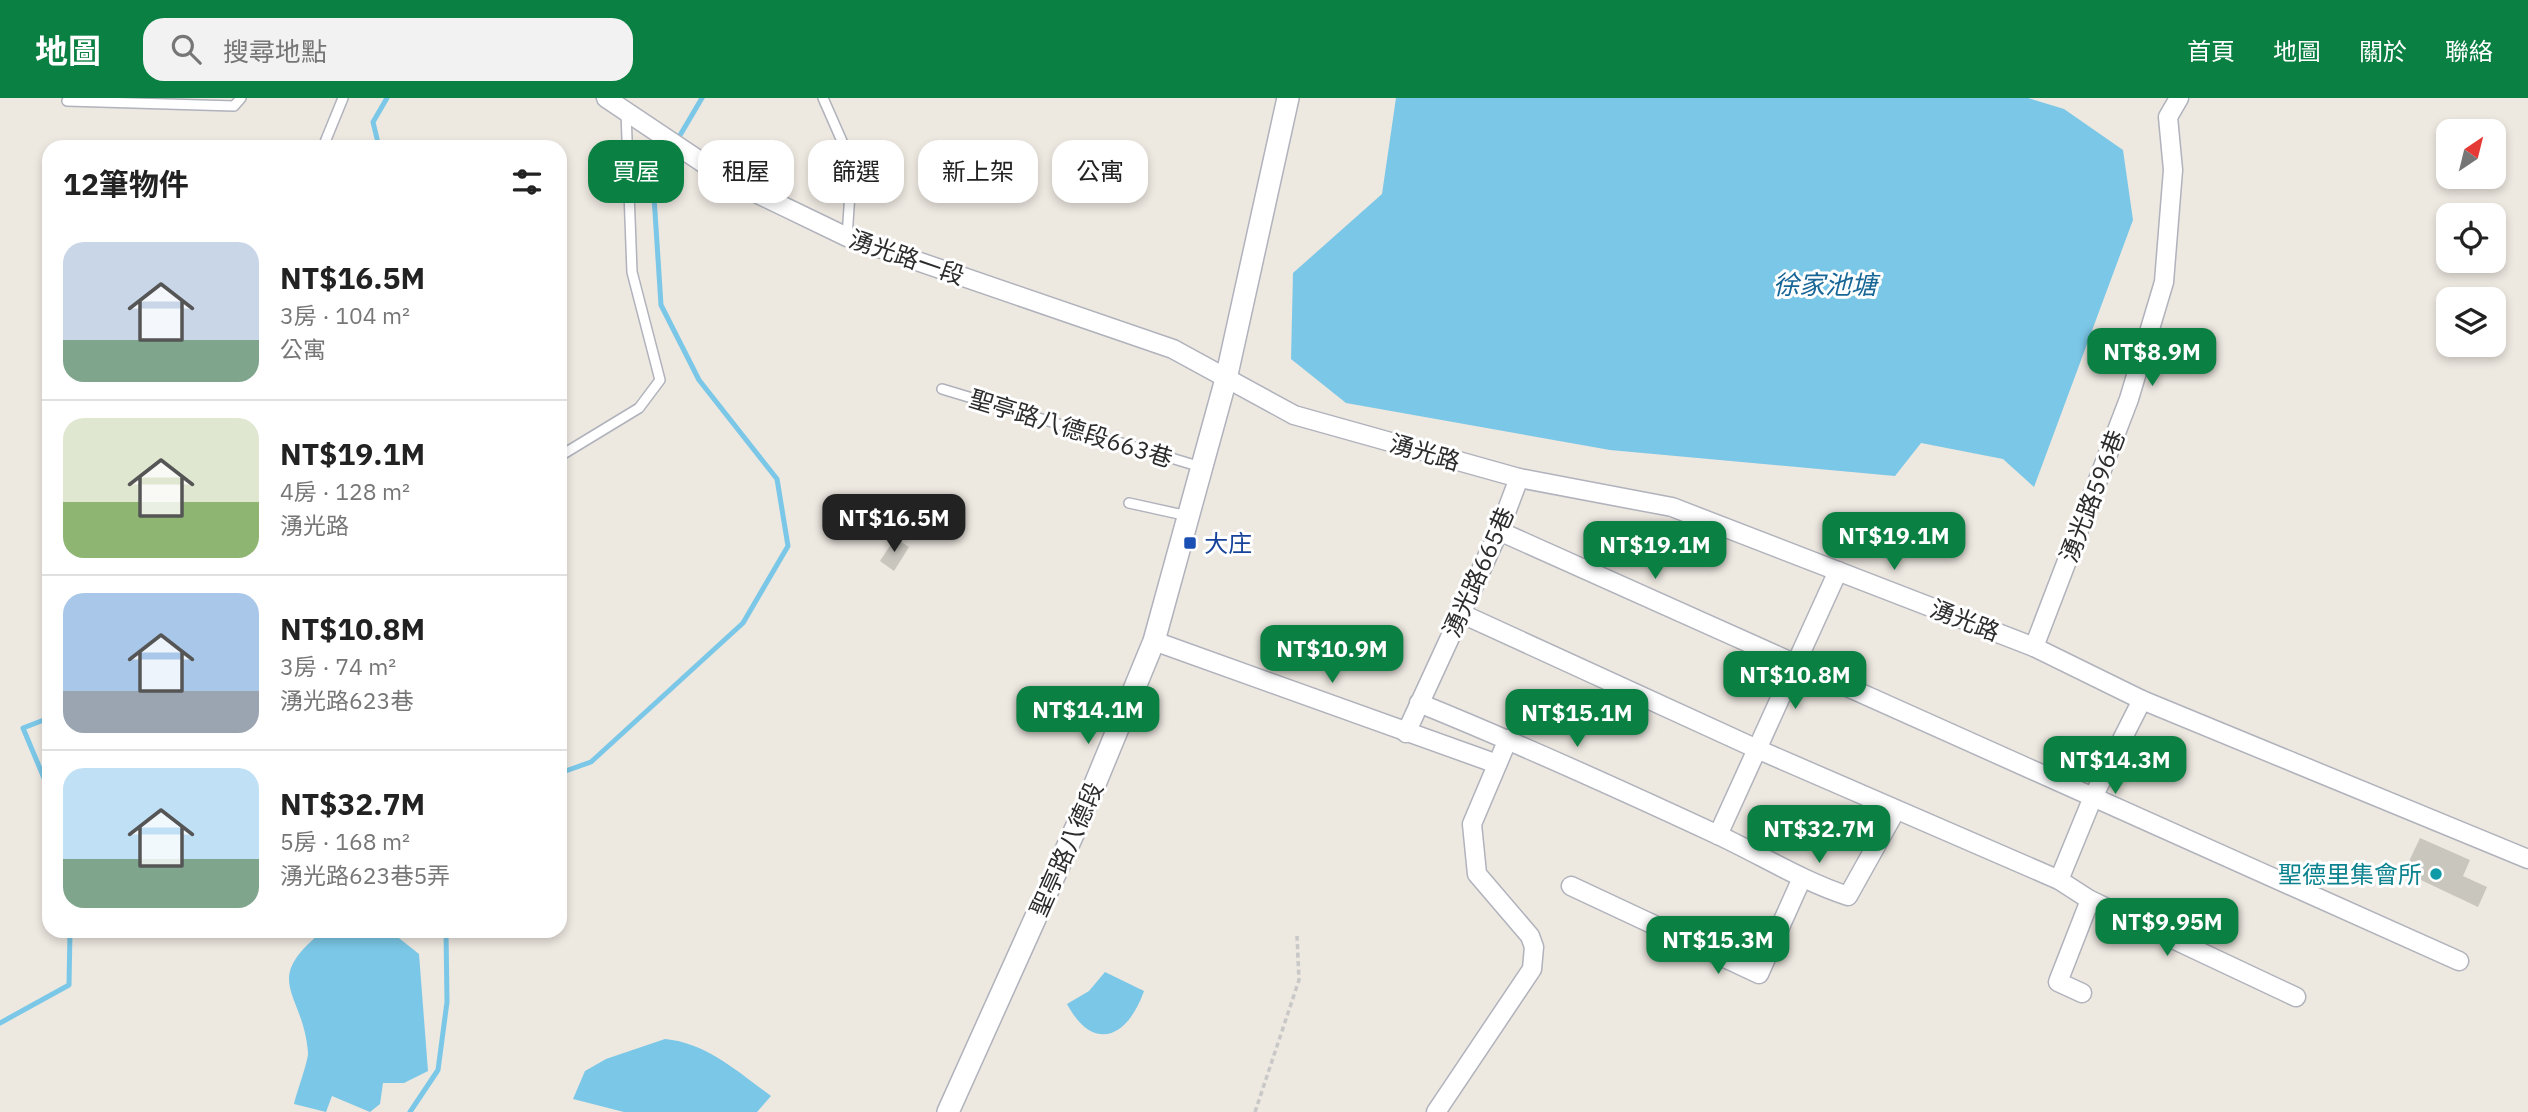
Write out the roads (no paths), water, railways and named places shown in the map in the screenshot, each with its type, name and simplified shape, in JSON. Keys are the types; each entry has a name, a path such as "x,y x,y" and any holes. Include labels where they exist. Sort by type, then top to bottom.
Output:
{"street":[{"name":"湧光路一段","path":"606,98 727,179 847,237 1172,349 1226,379"},
{"name":"聖亭路八德段","path":"948,1112 1088,802 1154,641 1226,379 1288,98"},
{"name":"湧光路596巷","path":"2034,647 2129,399 2164,282 2173,170 2168,117 2179,98"},
{"name":"湧光路","path":"1226,379 1294,415 1519,478 1672,507 2034,647 2142,699 2528,859"},
{"name":"湧光路665巷","path":"1406,733 1499,531 1519,478"},
{"path":"1499,531 2459,961"},
{"path":"1718,835 1838,571"},
{"path":"1460,613 1757,749 2059,880 2090,900 2296,997"},
{"path":"1154,641 1497,764"},
{"path":"2059,880 2093,797 2142,699"},
{"path":"1419,703 1508,739 1718,835 1802,878 1848,895 1896,810"},
{"path":"1436,1112 1532,969 1534,947 1530,936 1477,874 1472,824 1508,739"},
{"path":"1571,886 1759,974 1802,878"},
{"path":"2082,993 2058,982 2090,900"}],"lane":[{"path":"67,100 234,106 241,98"},
{"path":"326,140 343,98"},
{"path":"823,98 852,164 847,237"},
{"path":"567,452 639,408 660,380 632,272 626,112"},
{"name":"聖亭路八德段663巷","path":"942,389 1201,467"},
{"path":"1129,503 1189,516"}],"water":[{"name":"徐家池塘","path":"1396,98 2028,98 2064,109 2123,150 2133,220 2034,487 2003,459 1921,443 1895,476 1610,450 1346,403 1291,359 1293,273 1382,194"},
{"path":"315,938 399,938 419,954 428,1071 404,1083 383,1083 380,1104 370,1112 332,1096 326,1112 294,1104 308,1052 305,1031 290,988 289,976 293,963"},
{"path":"1105,972 1144,991 1137,1007 1120,1029 1110,1034 1099,1034 1088,1030 1077,1020 1067,1004 1089,991"},
{"path":"665,1039 708,1052 771,1096 757,1112 624,1112 573,1099 585,1071 606,1059"}],"waterway":[{"path":"377,140 373,122 387,98"},
{"path":"567,771 591,762 743,623 788,546 777,479 699,380 661,305 653,181 702,98"},
{"path":"42,721 23,728 42,773"},
{"path":"0,1023 69,985 70,938"},
{"path":"410,1112 438,1070 447,1002 446,938"}],"place":[{"name":"大庄","path":"1190,543"},
{"name":"聖德里集會所","path":"2436,874"}]}
